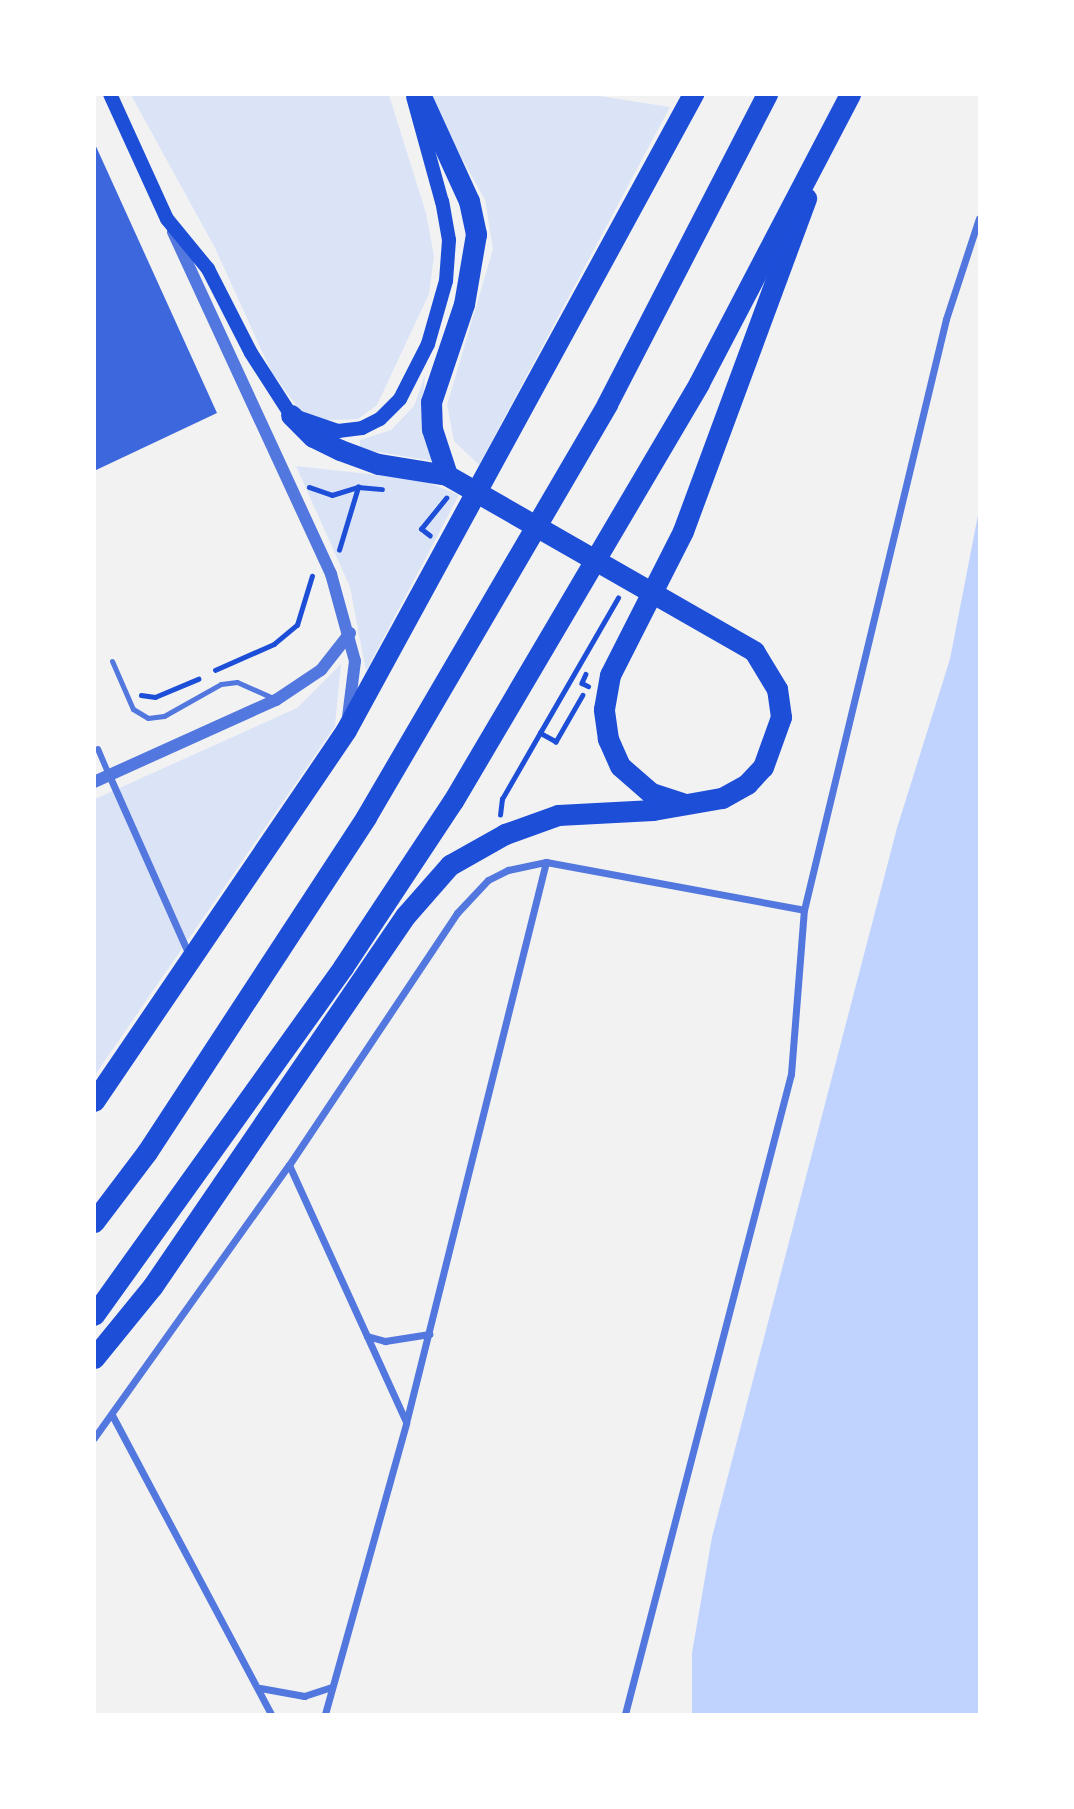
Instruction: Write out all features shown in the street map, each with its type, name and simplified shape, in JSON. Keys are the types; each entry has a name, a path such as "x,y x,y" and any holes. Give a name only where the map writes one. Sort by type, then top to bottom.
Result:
{"highway":[{"path":"420,94 469,201 476,234 464,304 431,402 432,429 450,488"},
{"path":"94,1101 346,730 693,94"},
{"path":"94,1222 147,1152 366,817 607,404 767,94"},
{"path":"94,1315 343,967 453,801 699,383 849,94"},
{"path":"691,806 651,793 620,766 608,739 604,709 610,675 683,531 823,147"},
{"path":"94,1358 152,1287 406,915 450,865 505,834 558,815 691,806 722,798 747,784 763,766 781,717 777,689 754,651 688,611 450,488 340,450 313,437 291,415"}],"main road":[{"path":"110,94 167,219 208,269 291,415 338,430 362,428 380,419 400,399 428,344 446,281 449,240 412,94"}],"street":[{"path":"625,1714 791,1074 804,910 946,319 979,218"},
{"path":"167,219 331,574 351,634 355,661 346,730"},
{"path":"94,782 276,700 321,670 351,634"},
{"path":"98,750 191,958"},
{"path":"94,1438 289,1165 472,894 508,870 546,862 804,910"},
{"path":"325,1714 406,1423 546,862"},
{"path":"289,1165 406,1423"},
{"path":"367,1336 385,1341 429,1334"},
{"path":"112,1415 260,1688 271,1714"},
{"path":"260,1688 304,1696 332,1687"}],"lane":[{"path":"112,661 133,709 148,718 164,716 221,684 237,682 276,700"}],"path":[{"path":"286,476 332,495 358,488 395,490"},
{"path":"331,574 358,488"},
{"path":"421,529 450,488"},
{"path":"126,694 155,697 274,643 297,625 318,546"},
{"path":"540,733 556,742 587,688"},
{"path":"505,834 502,799 549,718"}],"shaded area":[{"path":"131,95 389,95 426,213 434,256 429,294 377,405 358,419 328,420 301,412 271,371 215,248"},
{"path":"427,95 593,95 670,107 479,465 454,441 447,405 493,249 485,200"},
{"path":"425,375 423,399 433,461 360,449 360,440 391,430 414,406"},
{"path":"296,466 422,480 459,495 366,671 350,587"},
{"path":"341,664 335,726 95,1075 95,799 297,708"}],"water":[{"path":"979,510 979,1714 692,1714 692,1653 712,1537 897,828 950,659"}],"building":[{"path":"94,142 217,413 94,471"}]}
